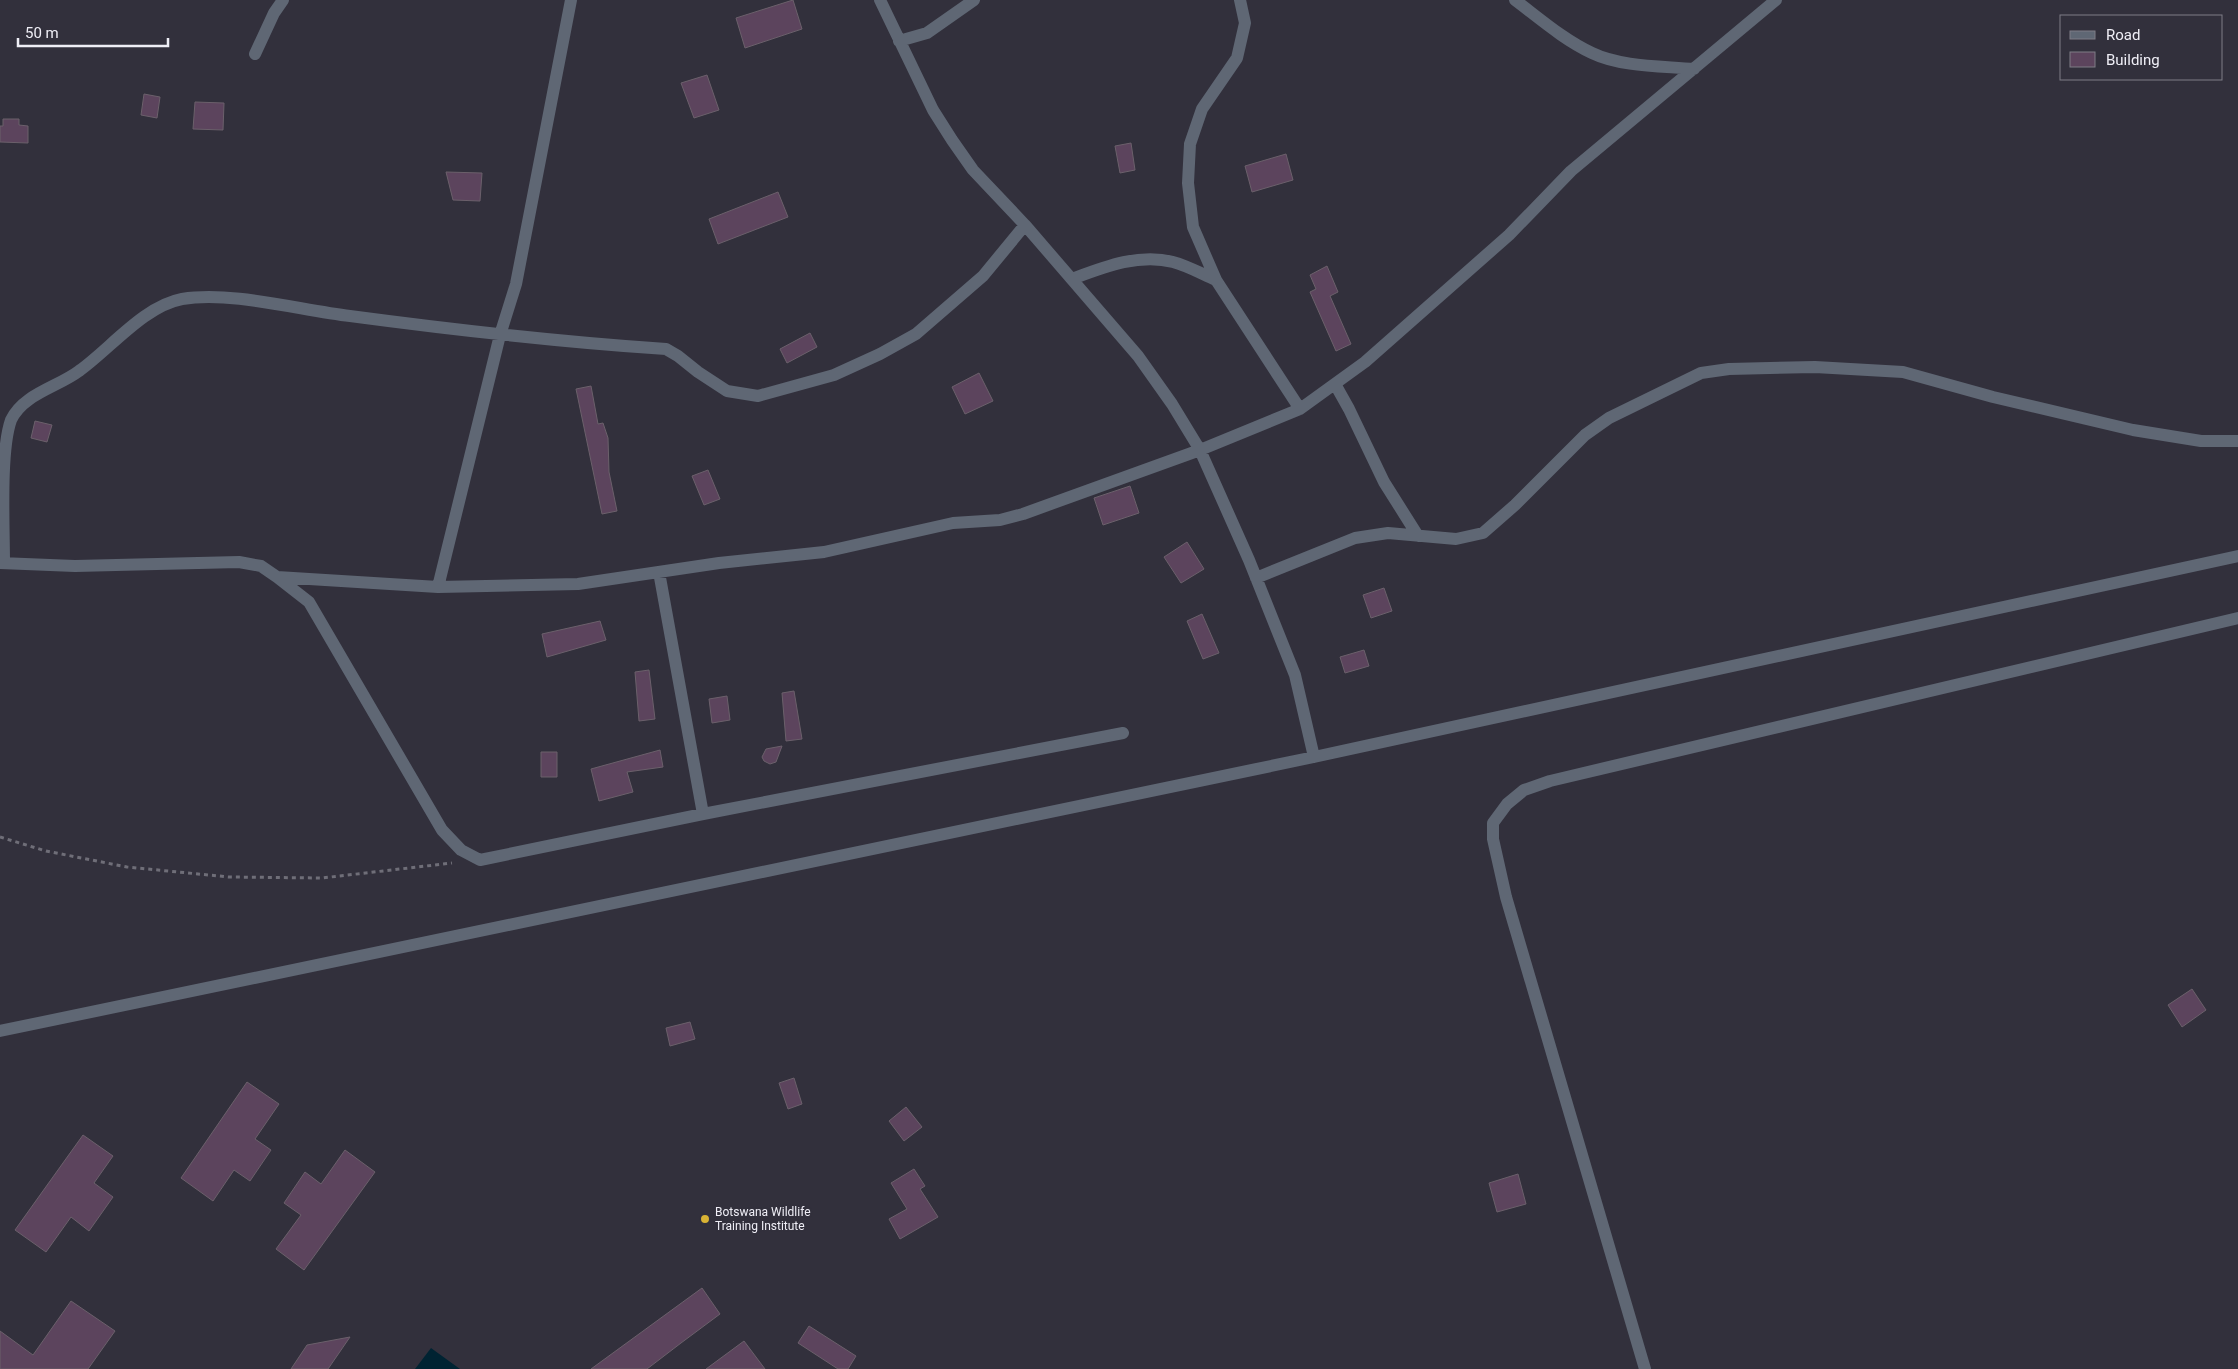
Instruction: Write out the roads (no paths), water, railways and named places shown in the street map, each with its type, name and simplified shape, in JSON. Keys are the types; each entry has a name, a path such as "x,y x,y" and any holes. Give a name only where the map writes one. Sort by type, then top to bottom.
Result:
{"street":[{"path":"255,54 274,12 283,0"},
{"path":"880,0 933,110 952,140 974,170 1025,225 1138,356 1172,404 1200,450 1256,578 1295,675 1314,756"},
{"path":"899,41 927,33 974,0"},
{"path":"1240,0 1245,23 1237,58 1202,110 1190,144 1188,183 1193,227 1216,280 1300,408"},
{"path":"1515,0 1592,53 1634,64 1694,69"},
{"path":"277,577 438,587 578,584 824,552 953,522 1000,520 1023,514 1200,450 1300,408 1365,362 1509,235 1571,171 1776,0"},
{"path":"438,587 500,335 516,284 567,1"},
{"path":"1025,225 983,276 916,334 880,354 834,375 758,396 727,391 678,356 666,350 500,335 337,315 250,301 214,298 181,299 155,308 78,372 46,390 16,411 11,421 4,447 2,563 75,566 239,562 261,566 309,602 442,830 461,850 480,860 703,814 1123,733"},
{"path":"1072,279 1101,268 1144,258 1174,262 1216,280"},
{"path":"1256,578 1355,538 1388,533 1456,539 1483,532 1515,505 1585,435 1609,418 1701,373 1729,369 1815,367 1903,372 1993,397 2133,430 2201,441 2238,441"},
{"path":"1335,384 1350,409 1384,482 1418,536"},
{"path":"0,1031 1314,756 2238,556"},
{"path":"659,572 703,814"},
{"path":"1645,1369 1506,897 1493,840 1493,823 1507,804 1524,790 1550,780 2238,618"}],"water":[{"path":"431,1348 460,1369 415,1369"}],"place":[{"name":"Botswana Wildlife Training Institute","path":"705,1219"}]}
